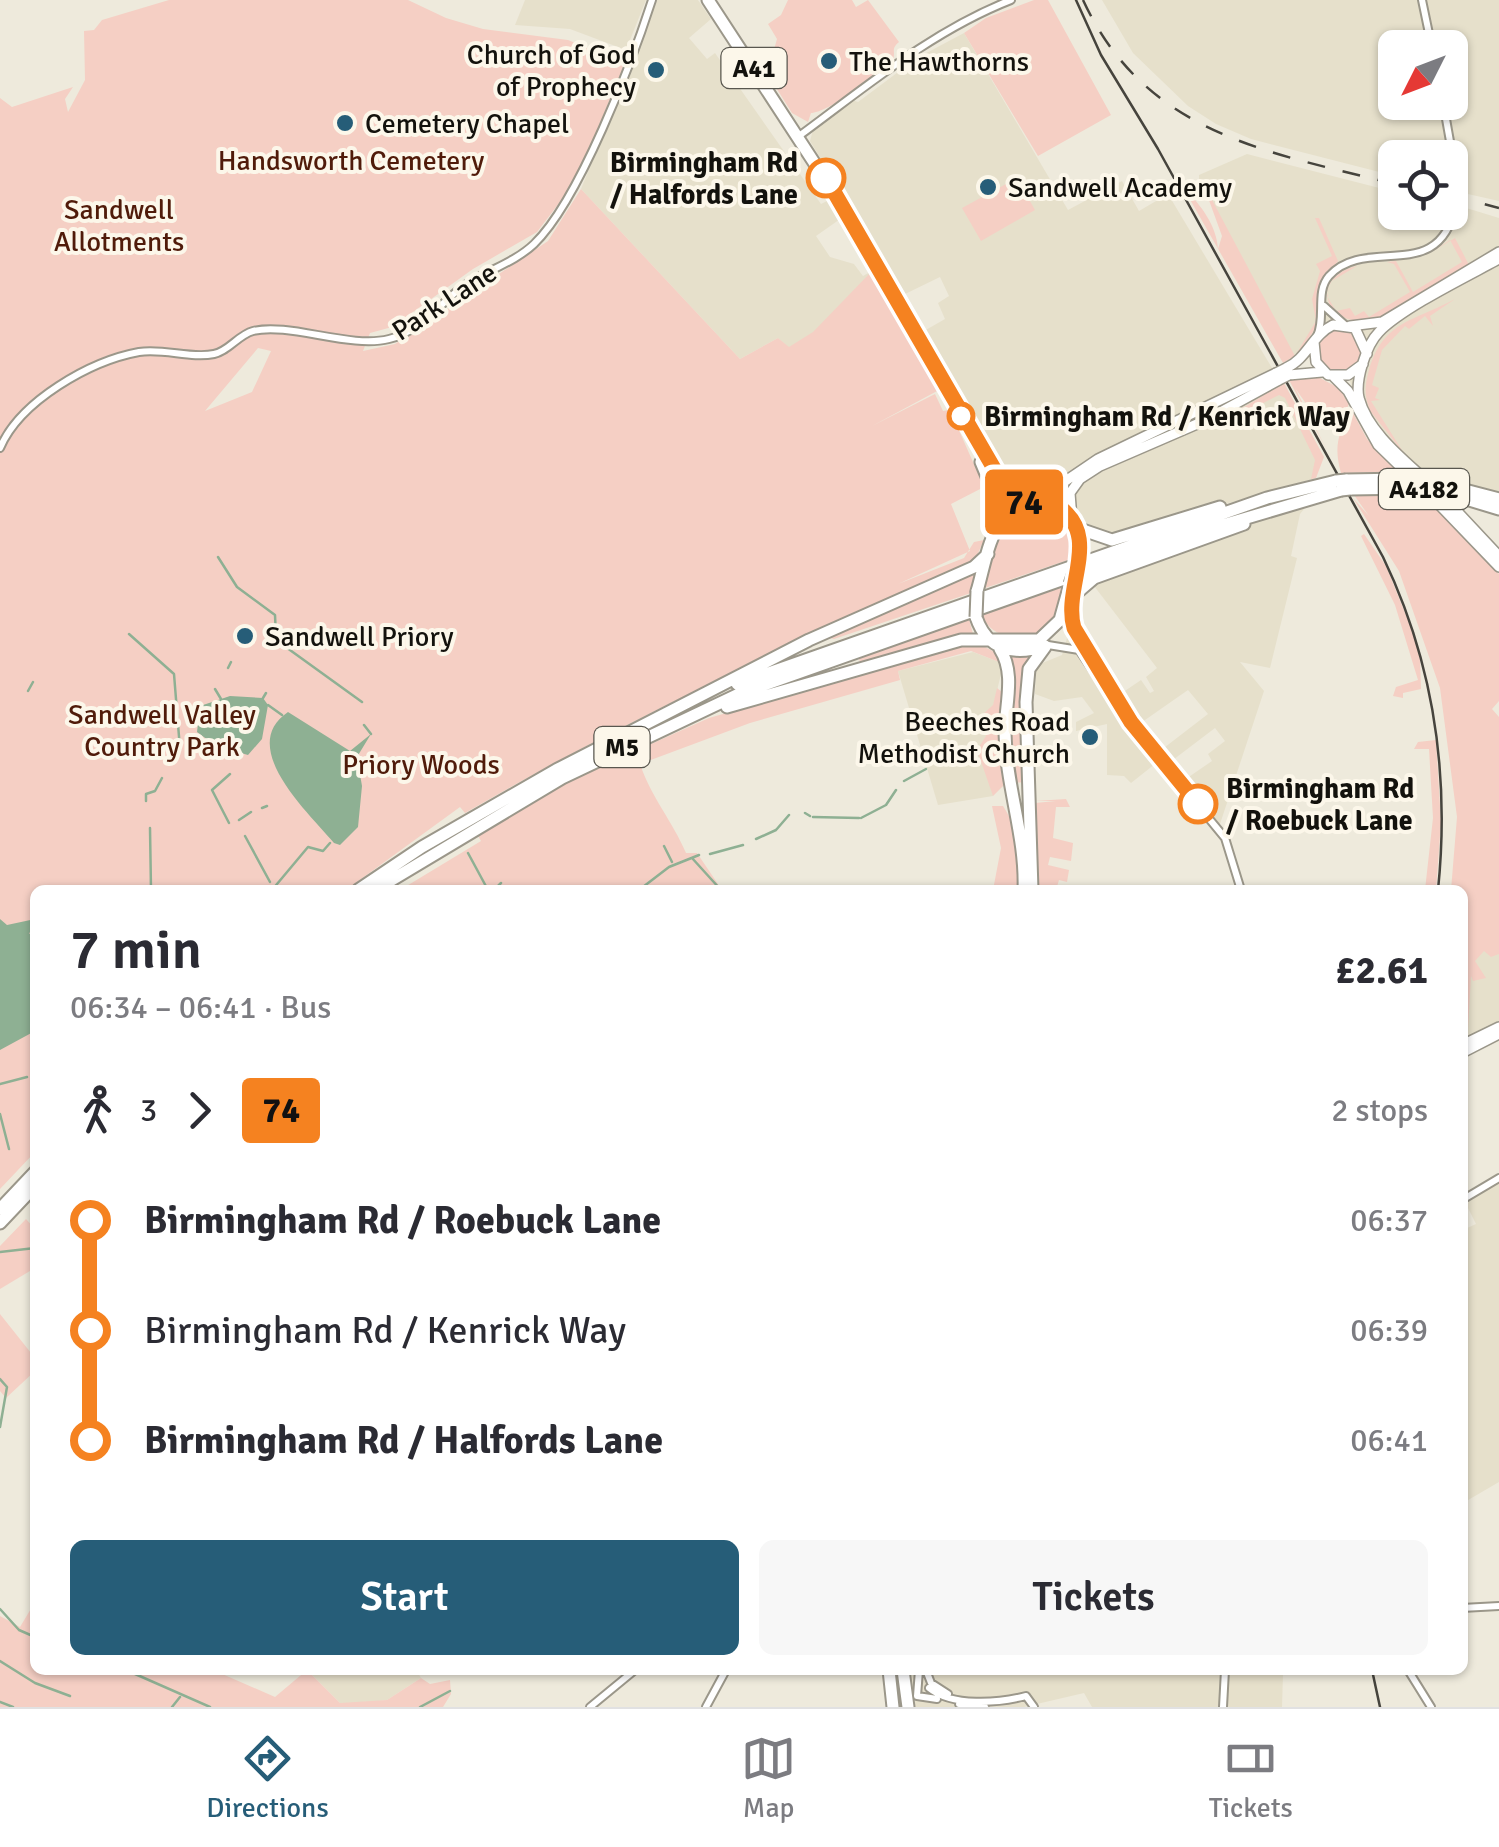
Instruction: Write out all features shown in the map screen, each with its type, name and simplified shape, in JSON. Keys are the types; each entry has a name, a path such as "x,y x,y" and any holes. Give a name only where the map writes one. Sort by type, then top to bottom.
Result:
{"highway":[{"name":"A41","path":"708,0 862,236 970,434 1007,491 1031,502 1058,506 1075,523"},
{"name":"A41","path":"970,434 996,498 995,529 977,591 976,617 1008,664 1005,736 1023,846 1024,885"},
{"name":"M5","path":"366,885 509,795 802,659 1270,502 1343,485 1404,478 1434,482 1499,509"},
{"name":"M5","path":"1343,485 1414,488 1499,499"},
{"name":"M5","path":"1075,523 1112,540 1252,498 1270,502"},
{"path":"995,529 1011,511 1031,502"},
{"name":"M5","path":"1073,587 1211,538 1270,502"},
{"path":"1032,885 1027,678 1031,663 1069,611 1080,556 1075,523"},
{"name":"M5","path":"383,885 524,799 810,640 974,567 988,554"},
{"path":"994,644 1048,635 1060,620 1073,587"},
{"name":"M5","path":"676,715 962,640 994,644"},
{"path":"994,644 1029,651 1046,646"},
{"path":"0,1209 30,1177"},
{"path":"0,1223 30,1191"},
{"path":"893,1675 893,1707"},
{"path":"895,1675 908,1707"}],"main road":[{"path":"1031,502 1098,459 1283,374 1302,370 1348,375 1365,359 1380,331 1499,252"},
{"path":"1075,523 1070,493 1087,474 1204,421 1283,374 1328,327 1382,322 1499,259"},
{"path":"1348,325 1363,338 1365,359"},
{"path":"1315,338 1314,357 1329,375"},
{"name":"A4182","path":"1365,359 1358,395 1376,429 1499,556"},
{"name":"A4182","path":"1329,375 1348,392 1378,445 1499,567"},
{"path":"1468,1046 1499,1030"}],"street":[{"name":"Park Lane","path":"0,448 18,418 39,402 85,374 138,352 170,350 210,356 254,331 380,341 416,326 462,287 524,252 548,228 579,181 652,0"},
{"path":"799,136 932,40 978,13 1010,0"},
{"path":"1422,0 1428,30"},
{"path":"1315,338 1323,322 1324,284 1334,271 1356,262 1430,248 1450,228 1459,192 1446,120"},
{"path":"1323,305 1348,325"},
{"path":"1069,611 1078,638 1131,722"},
{"path":"1046,646 1079,650 1220,832 1239,885"},
{"path":"1468,1194 1499,1176"},
{"path":"1468,1608 1499,1606"},
{"path":"590,1707 629,1675"},
{"path":"706,1707 723,1675"},
{"path":"923,1675 926,1690"},
{"path":"926,1675 940,1690 968,1701"},
{"path":"1223,1707 1224,1675"},
{"path":"1411,1675 1430,1707"},
{"path":"926,1690 968,1701 1015,1703 1028,1697 1034,1707"},
{"path":"926,1690 984,1707"}],"shaded area":[{"path":"525,0 646,0 626,50 570,29 515,25"},
{"path":"657,0 698,0 711,19 689,38 707,59 715,53 821,204 831,199 843,217 816,236 830,257 854,264 863,276 872,271 939,390 789,348 778,338 740,359 581,189"},
{"path":"1102,0 1499,0 1499,201 1468,194 1468,140 1378,140 1378,172 1251,139 1188,106 1133,53"},
{"path":"964,33 1068,210 1122,181 1139,211 1168,194 1281,383 1318,460 1316,478 1111,537 1049,511 1012,514 917,335 945,319 938,303 949,296 940,277 903,295 810,141 813,130 852,100 858,102 917,58"},
{"path":"1247,154 1378,188 1378,230 1468,230 1468,209 1499,218 1499,492 1411,472 1358,406 1348,375 1363,364 1362,335 1339,325 1286,368 1283,363 1288,361 1280,333 1199,175"},
{"path":"1309,503 1300,514 1291,556 1297,558 1270,668 1240,662 1264,691 1217,827 1180,783 1212,761 1208,754 1225,741 1215,728 1165,766 1160,760 1131,783 1124,776 1107,775 1107,724 1076,731 1076,722 1094,713 1082,697 1054,701 1035,694 1036,670 1040,664 1062,655 1068,635 1116,697 1141,680 1150,693 1154,691 1146,677 1157,668 1091,582","holes":["1188,690 1208,714 1156,754 1135,727"]},
{"path":"973,652 999,662 1002,670 991,715 993,796 938,805 898,671"},
{"path":"230,696 263,698 268,705 262,739 248,755 216,746 197,732 200,706"},
{"path":"288,712 350,751 371,734 357,757 362,786 358,827 340,845 295,798 273,761 270,743 274,726"},
{"path":"0,919 7,925 30,920 30,1034 0,1050"},
{"path":"1499,937 1499,1030 1468,1046 1468,951"},
{"path":"1499,1176 1499,1482 1468,1500 1468,1228 1476,1224 1468,1208 1468,1195"},
{"path":"312,1675 421,1678 387,1700 340,1703"},
{"path":"908,1675 1283,1675 1282,1707 1092,1707 1084,1693 1024,1707 911,1707"}],"green space":[{"path":"169,0 408,0 446,18 483,29 568,40 625,63 576,181 537,232 473,269 392,327 370,333 363,351 395,344 548,241 581,189 740,359 778,338 789,347 813,332 872,271 939,390 872,426 935,394 943,411 950,410 984,487 951,504 969,549 974,542 984,540 974,562 716,681 465,813 460,807 353,885 30,885 30,1157 0,1189 0,98 12,107 73,87 65,99 68,112 85,80 84,31 94,30 102,20","holes":["258,348 271,351 252,392 205,411","968,552 964,558 898,584"]},
{"name":"The Hawthorns","path":"788,0 852,0 856,7 868,0 899,42 885,69 840,101 811,113 808,122 792,113 760,62 771,60 777,39 768,24 781,15"},
{"path":"1034,0 1048,0 1111,115 1038,156 964,33 986,18"},
{"path":"1017,178 1035,210 981,241 962,208"},
{"path":"1202,181 1295,356 1283,363 1218,249 1222,236"},
{"path":"1184,189 1207,216 1218,249"},
{"path":"1315,218 1319,218 1338,261 1318,288 1319,322 1301,352 1295,355 1316,321 1312,299 1320,271 1316,264 1332,256"},
{"path":"1455,238 1469,265 1420,299 1383,317 1347,319 1331,309 1328,298 1336,311 1350,308 1355,316 1364,311 1369,317 1410,292 1394,264 1387,262 1396,261 1413,292 1462,262 1450,241"},
{"path":"1455,299 1430,316 1433,326 1425,316 1409,329 1405,326 1382,350 1372,385 1379,388 1375,398 1380,400 1371,401 1405,455 1362,399 1369,408 1369,370 1375,354 1392,332"},
{"path":"1339,328 1354,335 1361,350 1354,365 1339,372 1324,365 1317,350 1324,335"},
{"path":"1316,376 1339,388 1349,404 1336,431 1312,412 1295,388 1327,450 1289,380"},
{"path":"1284,383 1324,457 1316,478 1311,479 1315,460 1285,398 1279,395 1238,416 1236,412"},
{"path":"1352,411 1367,439 1397,472 1341,473 1338,441"},
{"path":"1395,494 1426,499 1499,574 1499,701 1492,709 1499,717 1499,954 1491,957 1484,951 1475,961 1486,978 1473,981 1471,976 1468,1030 1468,885 1451,885 1457,817 1440,688 1399,571 1354,495"},
{"path":"1038,507 1064,516 1077,539 1074,558 985,588 999,532 1008,533 1003,524 1018,510"},
{"path":"1364,534 1386,566 1420,659 1421,689 1403,693 1403,698 1393,696 1396,687 1418,680 1395,605 1361,536"},
{"path":"977,570 971,593 834,639 827,637"},
{"path":"1066,586 1054,621 1042,635 999,633 986,623 982,614"},
{"path":"969,619 973,634 861,664 858,657"},
{"path":"976,642 996,653 1003,670 999,662 971,651 898,671 900,680 750,723 640,764 686,853 697,853 719,885 408,885 481,841 476,832 575,778 709,718"},
{"path":"1009,655 1033,655 1027,661 1026,782 1013,783"},
{"path":"997,688 1002,692 1006,783 993,796 977,750 986,736 981,716 993,705"},
{"path":"1436,740 1441,822 1436,885 1426,885 1433,818 1429,749 1414,749 1418,742"},
{"path":"1066,799 1070,807 1056,807 1053,838 1073,843 1071,861 1050,857 1048,865 1069,870 1067,882 1034,885 1035,803 1056,801 1035,801"},
{"path":"992,806 1003,806 1013,826 1020,885 994,885 1001,848"},
{"path":"26,1219 30,1223 30,1271 0,1289 0,1246"},
{"path":"0,1314 30,1352 30,1376 6,1398 0,1391"},
{"path":"30,1610 30,1675 224,1675 275,1697 301,1675 312,1675 340,1703 387,1700 421,1678 430,1684 450,1680 451,1694 443,1707 0,1707 0,1616 20,1627"}],"waterway":[{"path":"218,557 237,587 275,615 276,637 283,645 362,702"},
{"path":"129,634 174,674 180,749 172,762"},
{"path":"228,668 231,662"},
{"path":"28,691 33,682"},
{"path":"215,689 221,699"},
{"path":"263,698 266,693"},
{"path":"268,705 282,715"},
{"path":"364,725 371,734"},
{"path":"904,781 926,769"},
{"path":"229,823 212,790 230,774"},
{"path":"146,801 146,794 155,791 162,778"},
{"path":"861,818 886,805 896,790"},
{"path":"262,808 267,806"},
{"path":"239,820 251,812"},
{"path":"805,813 810,816"},
{"path":"756,839 776,830 789,815"},
{"path":"813,817 859,818"},
{"path":"150,828 151,885"},
{"path":"245,836 270,882"},
{"path":"276,885 308,847 323,851 330,843"},
{"path":"710,854 743,845"},
{"path":"664,846 672,862"},
{"path":"468,853 485,885"},
{"path":"646,885 669,867 699,855"},
{"path":"692,858 716,885"},
{"path":"0,1084 27,1077"},
{"path":"0,1114 9,1149"},
{"path":"0,1252 30,1249"},
{"path":"0,1379 7,1387 0,1427"},
{"path":"0,1609 19,1630 30,1635"},
{"path":"0,1661 35,1683 70,1696"},
{"path":"137,1675 210,1707"},
{"path":"420,1707 450,1691"},
{"path":"172,1707 180,1697"},
{"path":"0,1702 13,1707"}],"tram line":[{"path":"1076,0 1101,55 1158,149 1383,557 1400,597 1415,637 1434,719 1442,804 1438,885"},
{"path":"1373,1675 1380,1707"}],"railway":[{"path":"1083,0 1109,45 1140,81 1175,109 1256,147 1378,180"},
{"path":"1468,200 1499,208"}],"bus line":[{"name":"74","path":"826,178 970,434 1007,491 1019,501 1058,506 1077,528 1081,551 1069,611 1078,638 1131,722 1198,804"}],"place":[{"name":"The Hawthorns","path":"829,61"},
{"name":"Church of God of Prophecy","path":"656,70"},
{"name":"Cemetery Chapel","path":"345,123"},
{"name":"Birmingham Rd / Halfords Lane","path":"826,178"},
{"name":"Sandwell Academy","path":"988,187"},
{"name":"Birmingham Rd / Kenrick Way","path":"961,416"},
{"name":"Sandwell Priory","path":"245,636"},
{"name":"Beeches Road Methodist Church","path":"1090,737"},
{"name":"Birmingham Rd / Roebuck Lane","path":"1198,804"}],"park label":[{"name":"Handsworth Cemetery","path":"351,160"},
{"name":"Sandwell Allotments","path":"119,225"},
{"name":"Sandwell Valley Country Park","path":"162,730"},
{"name":"Priory Woods","path":"421,764"}]}
